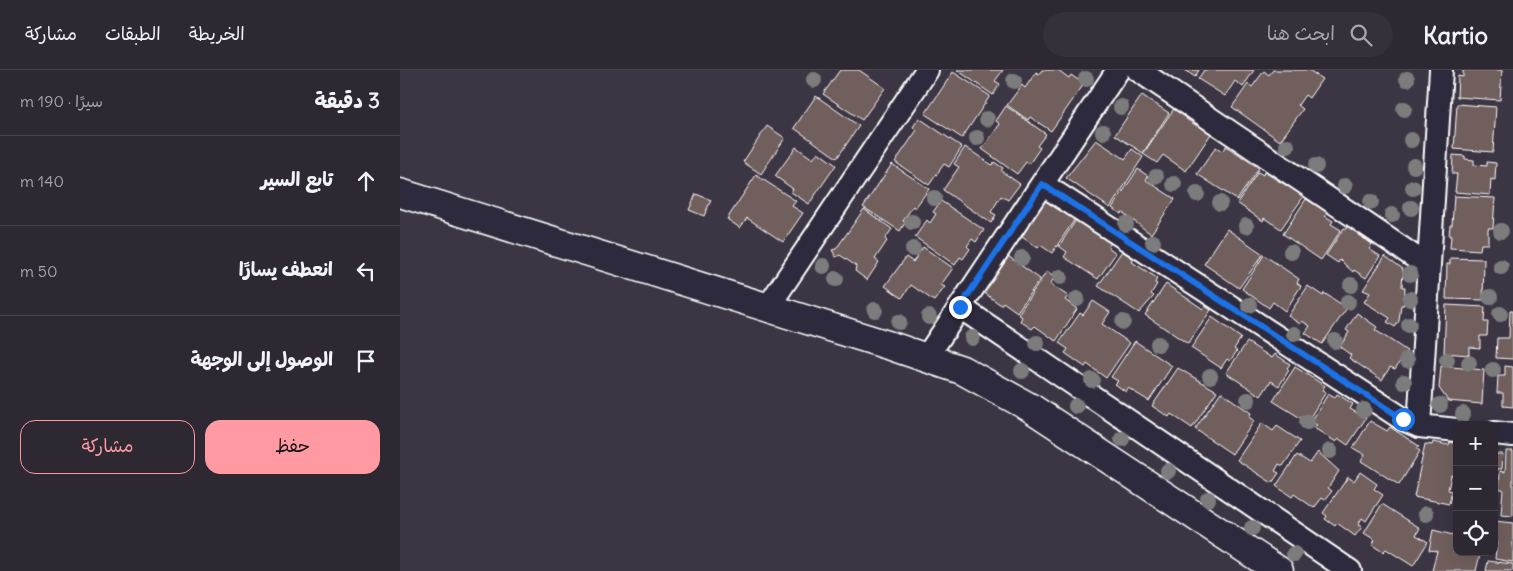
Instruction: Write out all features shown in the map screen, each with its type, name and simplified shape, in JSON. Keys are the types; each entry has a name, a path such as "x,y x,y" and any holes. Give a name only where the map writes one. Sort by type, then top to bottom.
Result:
{"main road":[{"path":"400,193 768,307 962,370 1031,408 1279,571"}],"street":[{"path":"768,307 927,70"},
{"path":"926,358 1118,70"},
{"path":"1138,70 1428,266"},
{"path":"1419,426 1440,70"},
{"path":"1042,184 1395,414 1419,426 1453,430"},
{"path":"960,307 1350,571"},
{"path":"1498,433 1513,435"}],"building":[{"path":"840,70 859,70 885,88 862,120 823,94"},
{"path":"957,70 1003,70 995,81 1000,84 993,95"},
{"path":"1042,70 1058,70 1069,78 1071,75 1084,84 1051,131 1030,117 1028,120 1007,105 1022,85 1025,88 1036,72 1039,74"},
{"path":"1185,70 1199,70 1195,77"},
{"path":"1204,70 1254,70 1243,87 1235,81 1225,96 1198,79"},
{"path":"1273,70 1309,70 1322,79 1309,98 1305,95 1298,105 1303,109 1280,141 1232,107 1248,84 1252,87 1264,71 1269,75"},
{"path":"1463,70 1502,70 1500,100 1457,97 1458,76 1463,77"},
{"path":"953,72 990,96 962,138 925,114"},
{"path":"1142,95 1169,113 1143,153 1115,135"},
{"path":"816,96 859,126 837,158 794,128"},
{"path":"1457,104 1496,107 1493,152 1454,149"},
{"path":"1006,106 1046,134 1037,146 1040,148 1029,164 1026,162 1017,174 982,149 1000,124 996,121"},
{"path":"1175,107 1189,116 1186,119 1197,126 1200,122 1213,131 1186,171 1163,155 1157,163 1143,154"},
{"path":"919,118 962,147 949,167 944,164 929,185 895,162 917,130 913,127"},
{"path":"767,126 785,138 761,174 743,162"},
{"path":"1096,140 1125,159 1132,149 1143,157 1110,208 1066,178"},
{"path":"1226,146 1259,168 1237,200 1197,174 1216,147 1222,151"},
{"path":"796,147 813,159 818,152 836,165 809,204 791,192 793,189 775,176"},
{"path":"965,147 992,165 994,162 1003,168 1001,171 1020,184 1008,200 1001,196 991,212 996,215 991,223 943,190 959,167 954,164"},
{"path":"1453,155 1465,156 1465,159 1474,160 1474,165 1487,166 1487,162 1496,163 1495,180 1491,179 1490,195 1455,192 1457,174 1452,174"},
{"path":"892,164 929,189 915,208 913,206 903,221 905,223 900,231 863,207"},
{"path":"1138,169 1148,176 1146,180 1175,199 1151,234 1122,212 1121,214 1112,208"},
{"path":"1258,172 1263,175 1264,172 1304,196 1281,229 1264,218 1263,221 1237,203"},
{"path":"756,175 796,201 792,206 803,213 783,242 747,218 740,228 727,219"},
{"path":"696,194 711,200 704,216 689,210"},
{"path":"1454,196 1495,198 1493,228 1488,228 1488,244 1481,244 1480,250 1450,248 1451,236 1449,236 1450,225 1452,225"},
{"path":"1044,198 1075,219 1052,253 1040,245 1038,248 1019,235"},
{"path":"1306,199 1327,212 1325,216 1333,221 1331,224 1341,230 1321,260 1283,234"},
{"path":"941,201 984,230 976,242 972,239 967,246 970,249 963,259 960,257 955,265 915,237 927,220 930,223 936,214 933,212"},
{"path":"864,209 892,229 885,239 887,241 875,259 879,262 867,280 855,271 856,266 840,255 836,257 832,250 836,249"},
{"path":"1076,220 1111,243 1108,247 1116,253 1098,279 1064,257 1067,252 1059,246"},
{"path":"1349,224 1360,231 1358,235 1372,244 1369,249 1380,256 1366,278 1354,270 1353,272 1340,260 1338,263 1326,255 1344,228 1346,229"},
{"path":"1227,229 1263,254 1239,288 1204,264"},
{"path":"923,247 953,268 941,285 945,287 934,301 911,285 902,298 885,286 906,257 913,262"},
{"path":"1122,251 1134,259 1132,262 1157,278 1155,283 1157,284 1151,294 1154,296 1139,313 1098,286"},
{"path":"1264,255 1299,279 1297,283 1301,286 1285,311 1273,302 1269,308 1242,289"},
{"path":"1008,256 1040,279 1017,312 1003,302 1001,305 983,292"},
{"path":"1385,256 1403,269 1404,305 1401,305 1399,321 1395,327 1387,322 1390,318 1364,302 1370,293 1363,290"},
{"path":"1450,258 1484,259 1483,300 1446,299 1447,264 1450,264"},
{"path":"1047,271 1055,277 1050,284 1068,296 1065,300 1077,309 1056,341 1035,326 1032,329 1020,321 1022,317 1018,314"},
{"path":"1166,284 1203,309 1205,306 1211,310 1188,344 1145,315"},
{"path":"1308,286 1323,296 1324,293 1347,308 1322,344 1305,333 1310,326 1302,321 1300,324 1288,316"},
{"path":"1093,301 1110,312 1102,324 1130,343 1106,378 1087,364 1085,367 1065,353 1068,349 1059,343 1080,313 1083,315"},
{"path":"1446,305 1485,307 1484,322 1488,322 1487,336 1480,336 1480,348 1469,347 1469,355 1444,353"},
{"path":"1510,311 1513,311 1513,359 1496,358 1497,338 1509,338"},
{"path":"1357,313 1377,327 1375,330 1407,351 1395,369 1390,367 1382,380 1349,358 1351,355 1340,347 1349,332 1346,330"},
{"path":"1212,317 1241,338 1234,349 1237,351 1230,361 1227,359 1221,368 1191,348"},
{"path":"1135,341 1172,366 1149,401 1128,388 1126,392 1115,384 1118,381 1111,377"},
{"path":"1247,342 1272,358 1275,354 1290,364 1287,368 1289,370 1279,386 1271,381 1261,396 1226,373"},
{"path":"1441,366 1484,370 1482,404 1448,401 1439,388"},
{"path":"1505,366 1513,367 1513,407 1503,406 1503,393 1497,393 1498,376 1505,376"},
{"path":"1295,367 1325,386 1322,390 1326,392 1307,422 1273,401"},
{"path":"1178,368 1217,391 1192,428 1171,414 1169,417 1152,406"},
{"path":"1221,392 1251,413 1249,417 1254,421 1232,454 1195,429"},
{"path":"1328,394 1335,398 1337,394 1353,404 1350,409 1366,418 1348,445 1339,439 1336,442 1314,428 1317,425 1311,422"},
{"path":"1370,421 1387,431 1390,427 1419,446 1417,449 1420,451 1399,485 1361,461 1365,455 1353,448"},
{"path":"1262,423 1273,431 1277,426 1300,441 1283,466 1279,464 1275,471 1279,473 1272,483 1237,460"},
{"path":"1433,442 1449,445 1450,442 1453,443 1453,475 1451,475 1448,490 1452,491 1449,504 1414,497 1425,444 1432,445"},
{"path":"1506,451 1513,451 1513,516 1501,515 1503,489 1499,489 1500,471 1505,472"},
{"path":"1318,452 1339,471 1328,488 1332,491 1325,500 1322,498 1314,508 1294,494 1292,497 1276,486 1297,455 1310,463"},
{"path":"1498,454 1503,454 1502,469 1498,469"},
{"path":"1360,472 1377,484 1374,489 1383,495 1366,521 1362,518 1358,525 1362,527 1355,536 1337,523 1335,526 1325,519 1327,516 1323,513 1348,477 1354,481"},
{"path":"1382,504 1420,528 1416,535 1428,542 1413,566 1386,549 1383,552 1372,545 1375,540 1364,533"},
{"path":"1498,521 1513,523 1513,562 1495,559 1495,556 1498,556"},
{"path":"1433,530 1453,535 1453,556 1480,556 1476,571 1432,571 1437,551 1429,550"},
{"path":"1488,561 1513,564 1513,571 1486,571"}],"route":[{"path":"960,307 1042,184 1403,419"}]}
